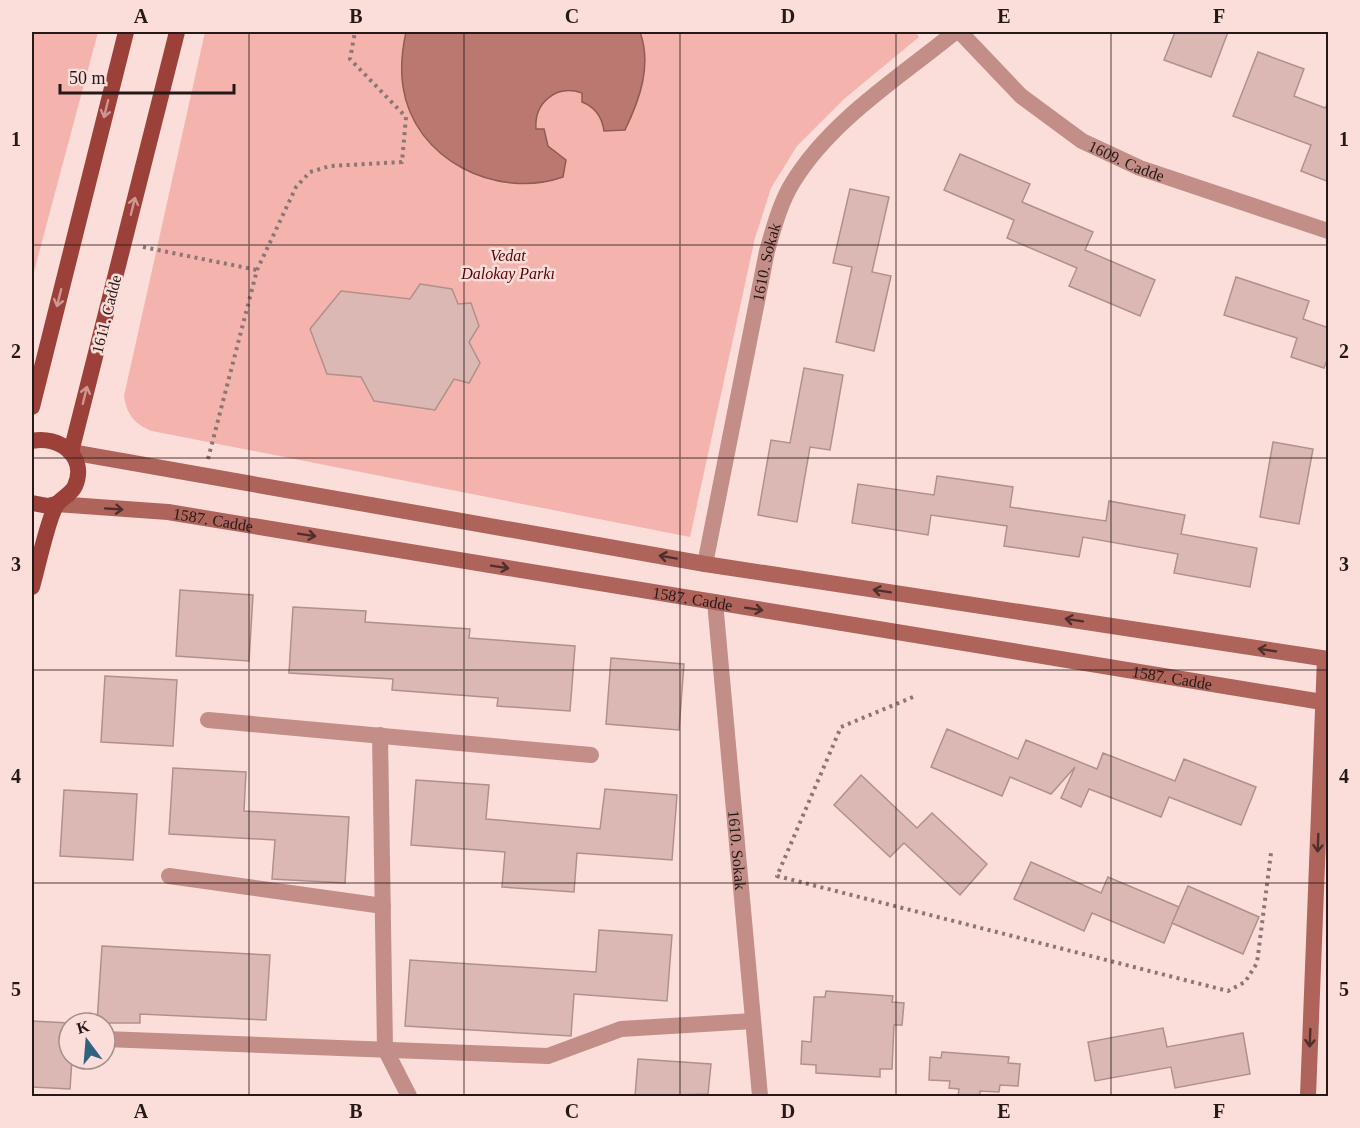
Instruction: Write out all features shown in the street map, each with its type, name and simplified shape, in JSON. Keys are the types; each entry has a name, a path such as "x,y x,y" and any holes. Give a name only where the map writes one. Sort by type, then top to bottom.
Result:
{"main road":[{"path":"32,407 126,32"},
{"name":"1611. Cadde","path":"32,587 56,504 68,496 77,480 76,462 71,452 177,32"},
{"path":"32,441 53,440 71,452 705,564 1327,657 1308,1096"},
{"path":"32,503 56,504"},
{"name":"1587. Cadde","path":"56,504 168,512 1326,703"}],"street":[{"name":"1610. Sokak","path":"705,564 767,251 778,214 793,182 840,125 955,32"},
{"name":"1609. Cadde","path":"960,32 1021,96 1082,141 1140,168 1329,231"},
{"name":"1610. Sokak","path":"715,602 760,1096"},
{"path":"208,720 591,755"},
{"path":"380,735 385,1050 409,1096"},
{"path":"169,876 383,906"},
{"path":"117,1039 548,1056 621,1029 753,1021"}],"path":[{"path":"204,476 257,270 296,187 310,172 330,166 402,162 406,117 350,59 355,32"},
{"path":"124,243 257,270"},
{"path":"913,697 841,726 777,876 1228,991 1245,982 1257,963 1271,853"}],"green space":[{"path":"32,32 98,32 32,279"},
{"name":"Vedat Dalokay Parkı","path":"205,32 916,32 919,37 844,99 797,146 771,188 755,238 690,537 152,431 132,418 124,396"}],"shaded area":[{"path":"406,32 640,32 645,57 643,82 625,130 604,131 597,113 582,102 582,93 564,91 548,98 539,111 536,129 544,129 548,146 566,160 563,177 538,183 512,183 486,178 462,168 441,154 423,135 410,113 403,87 402,72"}],"building":[{"path":"1175,32 1228,32 1211,77 1164,60"},
{"path":"1258,52 1304,69 1294,96 1325,108 1329,102 1329,182 1301,171 1311,145 1233,116"},
{"path":"960,154 1030,184 1022,202 1093,232 1085,250 1155,280 1140,316 1069,286 1077,268 1007,238 1014,220 944,190"},
{"path":"850,189 889,197 872,272 891,276 874,351 836,342 852,267 833,263"},
{"path":"1236,277 1309,301 1303,319 1329,328 1329,355 1324,368 1291,357 1297,338 1224,315"},
{"path":"420,284 452,289 458,304 471,303 479,326 469,342 480,363 469,383 454,379 435,410 374,401 361,377 327,374 310,329 341,291 410,299"},
{"path":"804,368 843,375 830,450 810,447 797,522 758,515 771,440 790,443"},
{"path":"1273,442 1313,449 1299,524 1260,517"},
{"path":"937,476 1013,487 1010,507 1106,521 1109,501 1185,515 1181,534 1257,548 1250,587 1174,573 1178,554 1083,537 1079,557 1004,546 1007,526 931,515 928,535 852,523 858,484 934,495"},
{"path":"180,590 253,595 249,661 176,656"},
{"path":"293,607 366,611 365,622 470,629 469,638 575,646 570,711 497,706 498,698 392,690 393,679 289,673"},
{"path":"611,658 684,664 679,730 606,724"},
{"path":"105,676 177,680 173,746 101,742"},
{"path":"947,729 1018,759 1026,740 1097,769 1103,753 1175,781 1184,759 1256,787 1241,825 1169,797 1161,817 1089,789 1081,807 1061,798 1075,767 1051,794 1010,777 1002,796 931,767"},
{"path":"173,768 246,772 244,811 349,817 345,883 272,879 275,840 169,834"},
{"path":"861,775 917,828 932,813 987,864 960,895 904,843 890,857 834,805"},
{"path":"416,780 489,785 486,819 600,829 605,789 677,795 672,860 577,853 574,892 502,887 505,852 411,845"},
{"path":"64,790 137,794 133,860 60,856"},
{"path":"1031,862 1101,893 1108,877 1179,907 1164,943 1092,913 1084,931 1014,899"},
{"path":"1188,886 1259,917 1243,954 1172,923"},
{"path":"599,930 672,935 667,1001 574,994 571,1036 405,1026 410,960 596,972"},
{"path":"102,946 270,955 266,1020 140,1014 140,1023 117,1023 117,1011 98,1011"},
{"path":"826,991 893,996 892,1002 904,1003 902,1025 894,1025 892,1069 880,1069 880,1077 816,1073 816,1065 801,1064 802,1041 811,1042 814,997 825,997"},
{"path":"32,1021 57,1022 57,1071 71,1071 70,1089 32,1087"},
{"path":"1163,1028 1167,1047 1243,1033 1250,1074 1175,1088 1171,1067 1095,1081 1088,1042"},
{"path":"942,1052 1009,1057 1008,1063 1020,1064 1018,1086 1000,1085 999,1092 980,1091 980,1096 958,1096 959,1089 949,1088 950,1081 929,1080 930,1057 941,1058"},
{"path":"638,1059 711,1064 708,1094 635,1096"}]}
